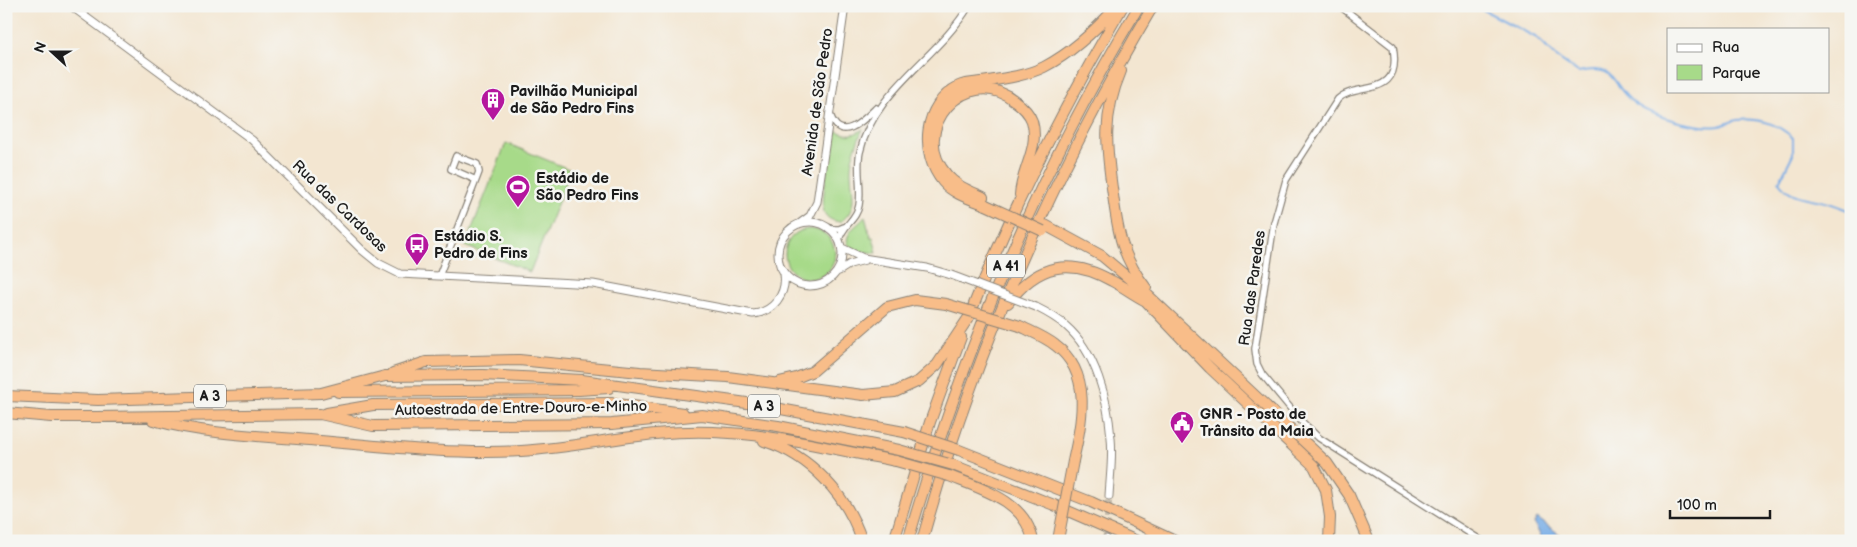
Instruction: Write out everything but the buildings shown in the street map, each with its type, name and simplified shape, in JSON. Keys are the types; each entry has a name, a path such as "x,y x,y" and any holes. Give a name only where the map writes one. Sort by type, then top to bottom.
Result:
{"highway":[{"path":"987,202 954,192 943,183 933,168 928,147 928,129 938,105 960,86 1005,78 1043,67 1084,41 1117,6"},
{"name":"A 41","path":"894,541 930,422 969,316 1020,201 1068,106 1124,6"},
{"name":"A 41","path":"908,541 953,398 990,303 1030,212 1073,124 1139,6"},
{"path":"922,541 954,434 992,332 1024,255 1069,158 1133,39 1153,6"},
{"path":"1133,39 1108,106 1107,162 1118,235 1124,253 1130,267 1163,308"},
{"path":"1020,201 1020,183 1031,157 1034,142 1032,120 1022,106 1005,92 982,88 959,95 943,110 935,130 935,149 940,167 948,176 958,185 987,202 1102,256 1163,308 1326,463 1349,495 1369,541"},
{"path":"1044,228 1099,262 1146,301 1210,368 1314,466 1326,490 1330,516 1329,541"},
{"path":"992,332 1005,306 1021,285 1037,274 1054,269 1074,268 1095,273 1146,301"},
{"path":"772,383 796,378 814,371 887,307 915,300 946,304 1020,326 1054,344 1064,353 1078,374 1083,406 1058,540"},
{"path":"385,376 426,362 519,360 630,371 728,377 863,395 895,392 919,381 937,365 969,316"},
{"name":"Autoestrada de Entre-Douro-e-Minho","path":"6,396 98,400 321,393 385,376 483,375 582,380 754,404 904,432 959,450 1091,502 1175,541"},
{"name":"A 3","path":"321,393 579,390 622,387"},
{"name":"A 3","path":"320,414 373,405 611,403 702,415"},
{"name":"Autoestrada de Entre-Douro-e-Minho","path":"6,413 51,417 320,414 372,426 612,424 702,415 778,426 899,450 953,465 1054,505 1137,541"},
{"path":"143,417 175,426 239,434 458,452 522,451 645,434 712,432 738,434 788,441 896,461 949,476 980,488 1010,504 1023,516 1033,541"},
{"path":"738,434 782,448 814,469 840,498 855,522 862,541"}],"street":[{"name":"Rua das Cardosas","path":"71,6 252,140 378,263 400,274 593,284 753,314 770,309 781,294 792,287 803,286"},
{"name":"Avenida de São Pedro","path":"826,227 819,216 817,202 844,6"},
{"path":"830,111 831,117 837,125 848,129 855,128 937,48 960,22 969,6"},
{"name":"Rua das Paredes","path":"1340,6 1393,47 1395,64 1391,74 1380,87 1342,95 1286,180 1274,223 1255,349 1257,364 1262,374 1296,416 1319,438 1482,541"},
{"path":"873,260 850,264 817,286 803,286 789,280 784,274 777,255 779,245 790,229 799,224 815,222 826,227 839,229 854,219 860,204 860,152 878,110 888,96"},
{"path":"439,276 476,180 479,172 477,164 456,156 451,170 476,180"},
{"name":"Avenida de São Pedro","path":"799,224 810,216 817,202"},
{"path":"835,275 841,262 840,244 842,232 848,224"},
{"path":"826,227 840,244 855,256 906,264 951,275 1036,307 1066,326 1085,348 1102,391 1111,438 1109,496"},
{"path":"781,294 784,287 784,274"}],"green space":[{"path":"863,129 851,167 853,198 850,211 840,222 835,221 827,216 823,206 834,130 849,134"},
{"name":"Estádio de São Pedro Fins","path":"506,143 571,170 530,272 465,246"},
{"path":"865,216 871,234 870,237 873,237 877,253 856,250 848,244 847,240 850,232"},
{"path":"810,229 819,231 830,240 835,254 833,263 824,274 810,279 801,277 790,268 785,254 787,245 796,234"}],"water":[{"path":"1537,518 1569,541 1543,541 1534,523"}],"waterway":[{"path":"1476,6 1537,38 1555,56 1578,72 1591,70 1608,73 1627,97 1643,109 1653,113 1699,126 1719,126 1737,120 1761,121 1774,125 1793,138 1793,154 1779,182 1783,187 1798,196 1851,211"}],"tunnel":[{"path":"1106,539 1109,496"}],"place":[{"name":"Pavilhão Municipal de São Pedro Fins","path":"493,121"},
{"name":"Estádio de São Pedro Fins","path":"518,208"},
{"name":"Estádio S. Pedro de Fins","path":"417,266"},
{"name":"GNR - Posto de Trânsito da Maia","path":"1182,444"}]}
